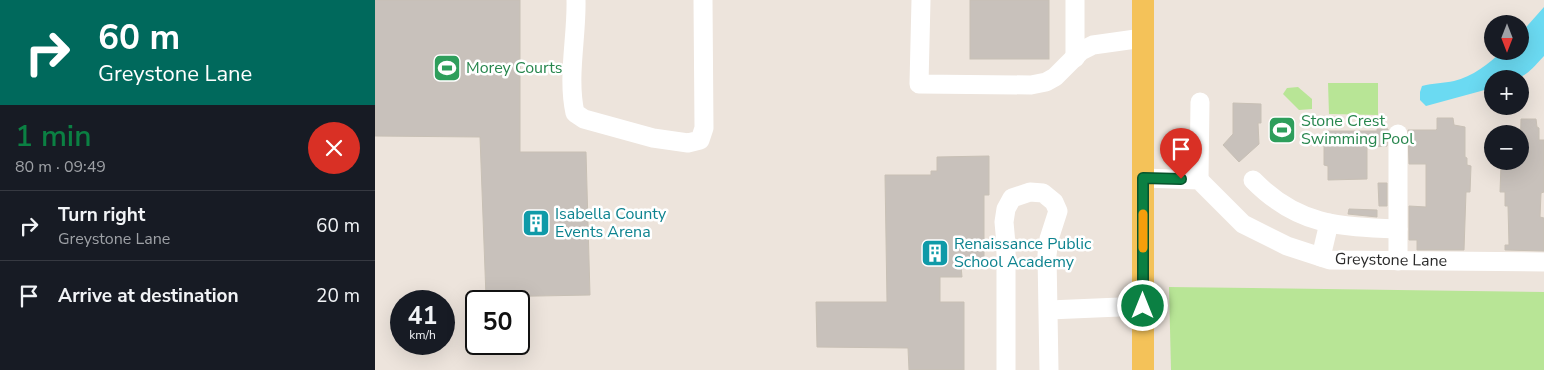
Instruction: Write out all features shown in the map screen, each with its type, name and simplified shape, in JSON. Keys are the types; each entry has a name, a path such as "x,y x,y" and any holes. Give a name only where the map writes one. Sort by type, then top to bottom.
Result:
{"main road":[{"path":"1143,0 1143,370"}],"street":[{"path":"576,0 577,17 573,48 572,100 575,113 584,119 653,138 688,143 700,140 704,128 703,0"},
{"path":"921,0 919,84 1031,85 1046,82 1055,77 1081,51 1093,45 1143,38"},
{"path":"1075,0 1075,58"},
{"path":"1143,178 1199,180 1200,102"},
{"path":"1398,134 1398,261"},
{"name":"Greystone Lane","path":"1199,180 1243,224 1287,246 1330,260 1544,262"},
{"path":"1253,180 1285,207 1308,218 1337,225 1361,228 1398,229"},
{"path":"1006,370 1006,244 1004,222 1006,209 1012,198 1029,192 1043,193 1054,202 1058,211 1049,239 1047,255 1049,370"},
{"path":"1321,257 1329,223"},
{"path":"1049,310 1143,306"}],"green space":[{"path":"1328,83 1378,83 1378,115 1329,114"},
{"path":"1298,87 1312,99 1312,109 1299,110 1283,94 1287,88"},
{"path":"1169,287 1544,292 1544,370 1171,370"}],"water":[{"path":"1544,7 1544,56 1529,71 1484,70 1484,90 1426,106 1420,100 1422,86 1461,79 1492,60 1529,60 1529,24"},
{"name":"Stone Crest Swimming Pool","path":"1276,117 1288,118 1288,142 1276,142"}],"building":[{"path":"375,0 520,0 520,152 586,152 590,295 530,296 530,290 486,290 480,137 375,136"},
{"path":"970,0 1049,0 1049,59 970,59"},
{"path":"1233,103 1261,104 1261,123 1258,123 1259,144 1239,162 1223,145 1233,134"},
{"path":"1437,118 1453,118 1454,125 1465,127 1465,157 1467,158 1467,165 1471,166 1470,192 1466,192 1464,250 1417,250 1417,240 1409,240 1409,206 1426,207 1426,164 1409,164 1408,130 1436,130"},
{"path":"1521,119 1536,119 1537,127 1539,128 1539,140 1544,140 1544,192 1541,193 1540,217 1544,218 1544,251 1505,250 1505,245 1509,245 1508,206 1505,206 1505,192 1500,192 1501,170 1529,170 1529,125 1521,125"},
{"path":"1377,129 1388,129 1387,146 1367,147 1367,179 1328,180 1328,166 1324,165 1324,138 1328,138 1328,131 1377,131"},
{"name":"Renaissance Public School Academy","path":"989,156 989,195 984,195 984,266 961,266 962,277 940,277 940,302 964,302 964,370 909,370 908,348 817,347 816,302 887,302 885,175 931,175 931,171 937,171 937,157"},
{"path":"1378,183 1387,183 1387,206 1379,206"},
{"path":"1349,209 1377,210 1377,217 1348,214"}],"slow traffic":[{"path":"1143,214 1143,248"}],"place":[{"name":"Morey Courts","path":"447,68"},
{"name":"Stone Crest Swimming Pool","path":"1282,130"},
{"name":"Isabella County Events Arena","path":"536,223"},
{"name":"Renaissance Public School Academy","path":"935,253"}],"route":[{"path":"1143,306 1143,178 1181,179"}]}
